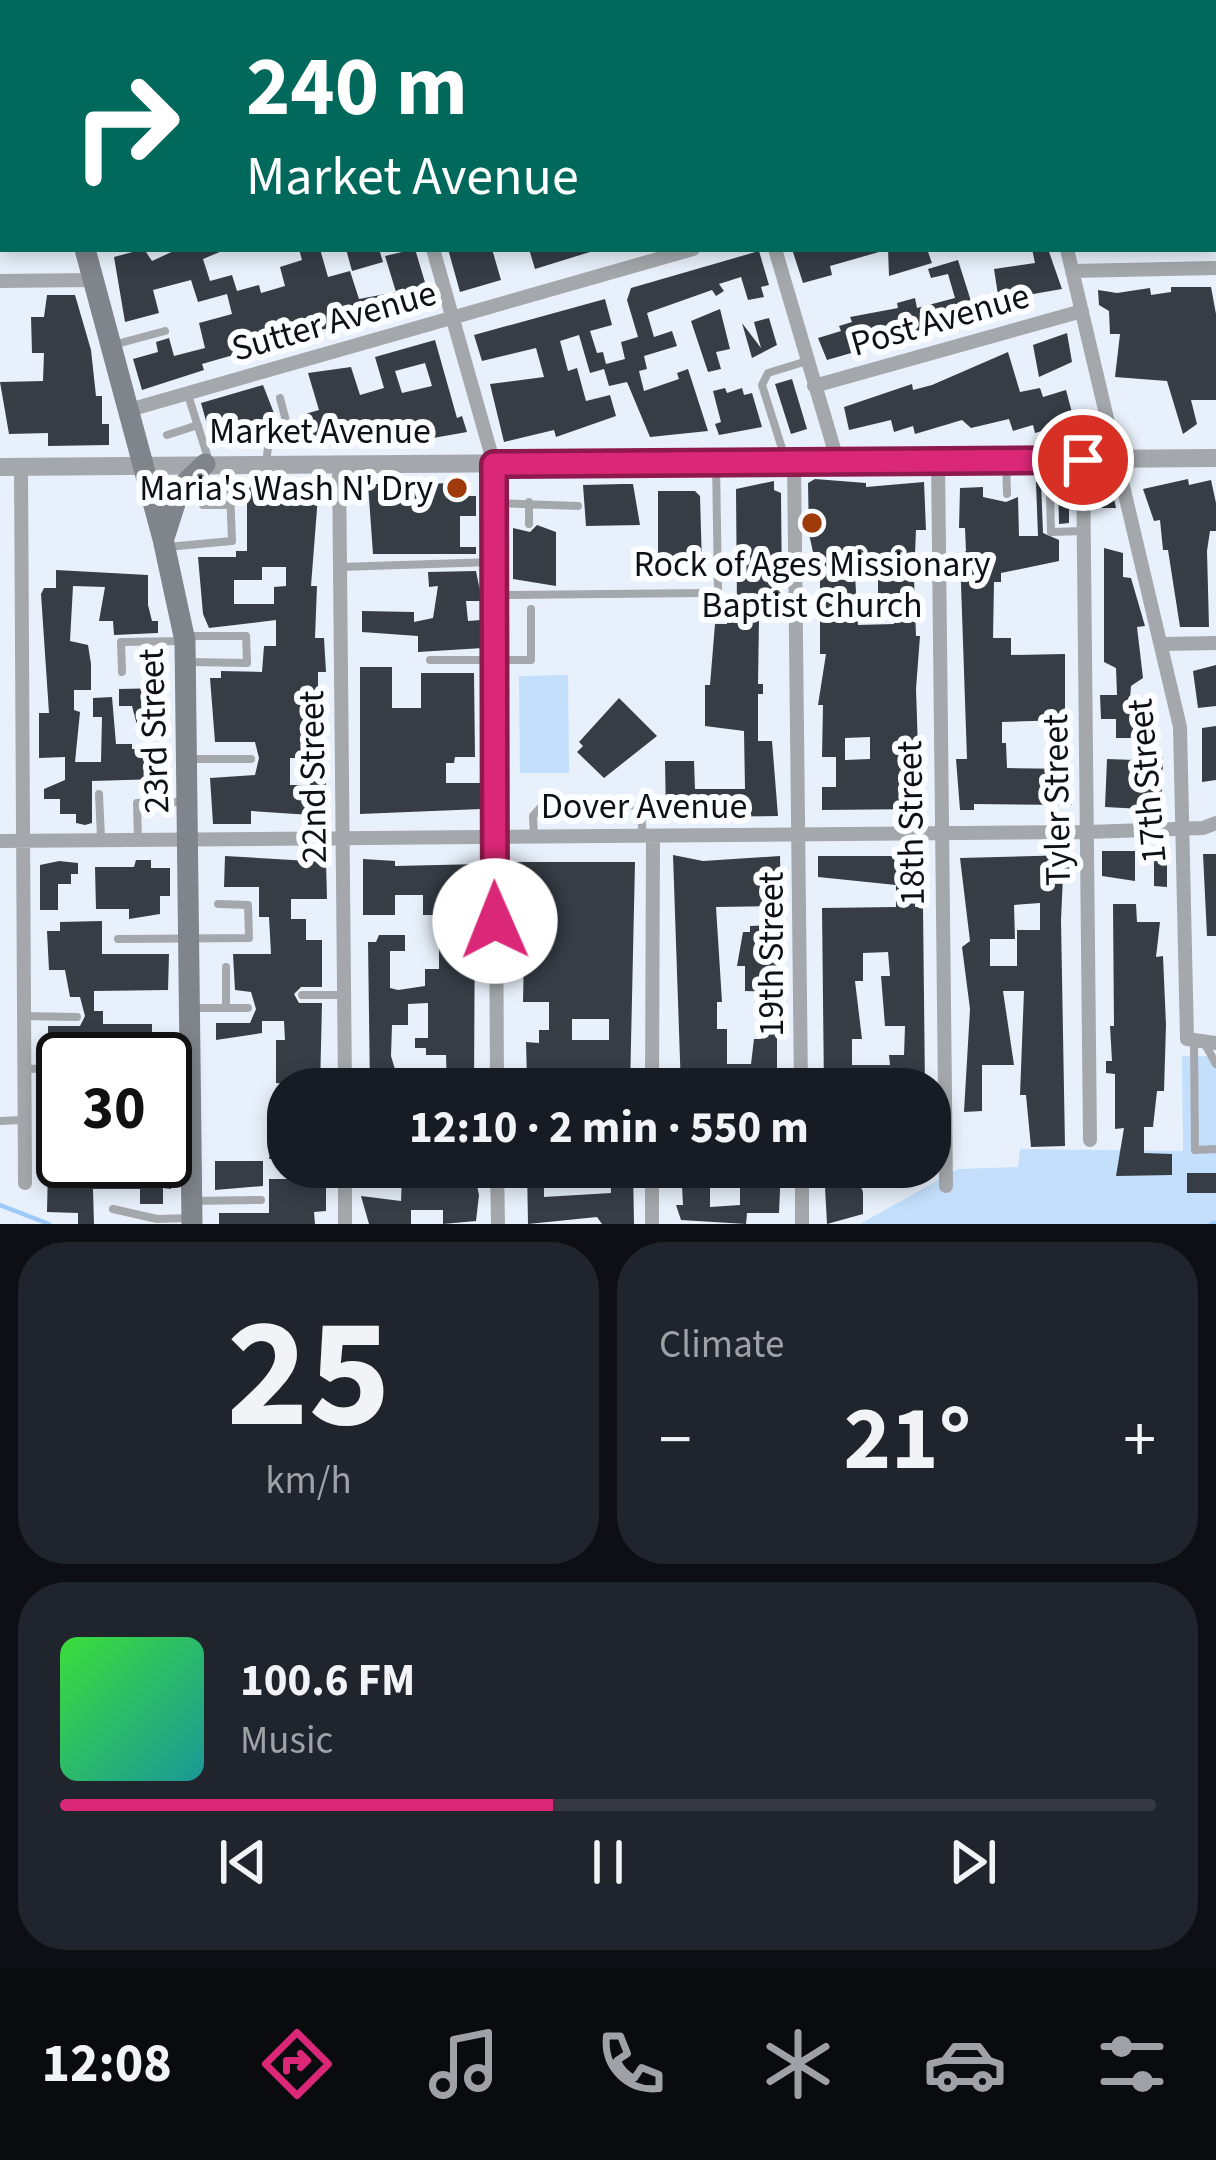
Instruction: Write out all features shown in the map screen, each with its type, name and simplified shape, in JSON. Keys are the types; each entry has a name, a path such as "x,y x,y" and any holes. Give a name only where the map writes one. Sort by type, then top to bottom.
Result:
{"main road":[{"name":"23rd Street","path":"86,252 165,543 186,646 190,1032"},
{"path":"165,543 180,488 215,464"}],"street":[{"path":"434,252 494,464 496,1068"},
{"name":"Sutter Avenue","path":"129,410 683,252"},
{"path":"776,252 837,459"},
{"name":"17th Street","path":"1068,252 1180,728 1186,1039 1205,1044"},
{"name":"Post Avenue","path":"1072,271 1216,268"},
{"path":"0,281 94,280"},
{"name":"Post Avenue","path":"814,386 1082,311"},
{"name":"Market Avenue","path":"0,467 1216,458"},
{"name":"19th Street","path":"790,459 801,1068"},
{"name":"18th Street","path":"938,460 944,1068"},
{"name":"Tyler Street","path":"1083,460 1090,1140"},
{"name":"22nd Street","path":"339,464 345,1068"},
{"path":"21,467 25,1183"},
{"path":"1162,644 1216,643"},
{"name":"Dover Avenue","path":"0,841 1088,832 1185,830 1216,823"},
{"path":"648,837 652,1068"},
{"path":"345,1188 345,1224"},
{"path":"497,1188 498,1224"},
{"path":"652,1188 652,1224"},
{"path":"802,1188 802,1224"}],"lane":[{"path":"111,345 165,331"},
{"path":"790,459 762,385 768,373 807,361"},
{"path":"165,543 232,541 231,505 188,394"},
{"path":"266,464 269,440 290,436 280,398"},
{"path":"166,435 198,425"},
{"path":"1048,459 1051,532 1084,531"},
{"path":"716,460 718,590"},
{"path":"1006,460 1007,494"},
{"path":"529,502 529,524"},
{"path":"494,503 578,506"},
{"path":"203,506 231,505"},
{"path":"340,567 494,562"},
{"path":"494,595 705,592"},
{"path":"430,660 531,660 531,609"},
{"path":"122,672 122,642 186,646 247,663 246,636 186,646"},
{"path":"189,759 251,759"},
{"path":"99,794 101,840"},
{"path":"138,840 137,803 190,802"},
{"path":"534,837 533,816 541,807 640,805 648,837"},
{"path":"118,939 249,938 248,905 218,904"},
{"path":"226,967 226,1007"},
{"path":"302,995 344,995"},
{"path":"190,1008 248,1008"},
{"path":"23,1016 77,1017"},
{"name":"17th Street","path":"1205,1044 1216,1064"},
{"name":"17th Street","path":"1205,1044 1195,1150 1216,1149"},
{"path":"23,1069 36,1069"},
{"path":"0,1120 24,1120"},
{"path":"112,1209 158,1219 261,1200"}],"shaded area":[{"path":"568,675 569,773 520,773 519,676"},
{"path":"1182,1056 1216,1056 1216,1224 860,1224 924,1188 951,1188 951,1173 958,1169 1018,1167 1020,1149 1183,1151"}],"building":[{"path":"146,252 152,261 172,252 220,252 203,259 210,281 232,275 237,291 259,285 261,293 285,286 280,267 302,260 300,252 321,252 328,277 350,271 359,299 396,292 385,256 416,252 430,299 202,364 204,370 142,390 133,359 158,352 156,342 169,338 174,356 205,348 199,323 232,314 227,294 198,302 191,280 153,290 159,313 125,322 114,257"},
{"path":"347,252 380,252 383,262 352,271"},
{"path":"449,252 493,252 501,280 460,292"},
{"path":"530,252 590,252 535,269"},
{"path":"759,252 769,285 761,287 764,297 748,300 741,277 719,284 724,291 716,296 712,290 647,313 654,337 672,331 677,346 644,356 647,369 639,371 644,391 679,379 677,373 688,369 708,431 650,437 627,382 609,386 604,369 590,373 579,335 560,341 568,371 577,368 586,401 610,395 616,416 556,437 554,430 504,442 490,384 544,377 536,348 482,361 474,335 605,299 612,325 590,331 597,353 603,352 606,364 625,359 621,342 638,337 627,300 631,288"},
{"path":"793,252 879,252 830,266 832,275 803,283"},
{"path":"888,252 928,252 932,263 889,276"},
{"path":"1033,252 1049,252 1062,289 1011,298 1012,304 1000,308 994,269 1035,263"},
{"path":"958,260 976,317 827,360 818,338 841,331 839,326 852,322 850,317 898,308 897,303 915,298 917,308 955,298 948,274 931,278 928,269"},
{"path":"1171,287 1211,287 1216,314 1216,400 1191,400 1197,424 1183,434 1167,381 1115,377 1120,334 1110,334 1109,311 1099,305 1098,290 1117,293 1150,288 1151,295 1171,292"},
{"path":"47,295 75,295 91,350 96,396 102,396 102,424 109,424 109,445 48,446 48,433 9,434 0,382 43,381 44,353 32,353 31,317 44,317"},
{"path":"720,309 730,349 716,352 721,369 708,372 691,321"},
{"path":"769,318 777,345 752,358 742,323 761,348 754,322"},
{"path":"1067,333 1072,362 1039,377 1033,345"},
{"path":"435,340 457,418 462,416 467,432 433,438 423,432 404,437 402,431 379,438 377,431 336,442 329,435 307,441 301,422 307,421 305,414 319,410 308,373 351,367 360,395 384,388 375,357","holes":["425,363 432,386 402,393 395,371"]},
{"path":"1008,352 1020,392 1040,388 1043,397 1066,390 1074,420 1091,416 1096,433 1059,439 1056,427 1035,433 1033,425 1013,431 1009,419 971,428 962,420 915,434 913,426 894,432 891,420 849,430 844,407 912,384 913,390 932,385"},
{"path":"792,379 807,429 791,434 775,384"},
{"path":"263,385 279,426 260,432 261,438 213,446 201,403"},
{"path":"725,388 727,393 742,388 744,395 752,393 762,427 719,435 715,424 721,422 713,391"},
{"path":"1098,475 1109,475 1116,508 1098,508"},
{"path":"1058,476 1069,476 1069,523 1059,524"},
{"path":"815,479 866,483 866,487 924,482 926,530 916,530 914,579 916,636 920,636 916,689 920,809 822,810 822,787 836,787 836,757 822,757 823,705 818,705 826,654 820,654 820,552 813,552 809,534 808,483","holes":["855,575 878,575 878,601 893,600 894,624 858,625","870,737 870,759 845,760 845,738"]},
{"path":"1188,479 1189,485 1211,480 1216,503 1216,531 1210,531 1207,551 1209,627 1180,627 1160,520 1154,521 1143,489"},
{"path":"774,481 774,490 781,493 782,599 775,602 775,611 763,611 759,619 758,684 763,684 763,694 758,694 758,741 772,741 778,816 666,817 665,761 694,761 695,789 745,789 744,731 705,726 705,685 710,685 715,624 727,624 727,608 737,608 736,489"},
{"path":"1041,481 1043,533 1059,540 1059,561 1001,573 1001,582 994,582 993,638 1011,638 1011,655 1065,654 1065,720 1002,722 1002,743 1006,743 1007,768 1072,769 1072,805 974,804 974,810 960,810 956,759 967,759 960,555 966,551 965,528 959,528 960,488 983,487 983,497 1006,502 1018,497 1019,536 1038,536 1036,482"},
{"path":"460,483 460,496 476,496 476,516 460,516 460,547 476,547 476,554 373,554 368,484 386,484 386,495 412,494 412,484"},
{"path":"247,484 275,484 275,494 318,496 311,586 317,586 315,638 324,638 326,672 318,672 318,758 290,758 290,785 310,785 310,766 326,766 326,816 251,811 251,824 213,824 210,778 255,775 259,758 255,742 215,742 210,678 221,678 221,671 262,672 264,646 276,646 276,620 209,628 203,614 198,557 236,557 236,551 247,551","holes":["262,567 286,567 286,586 274,587 274,604 234,604 234,580 262,580"]},
{"path":"633,484 640,525 586,526 583,485"},
{"path":"658,491 695,491 700,496 702,565 658,570"},
{"path":"537,525 556,532 556,586 513,579 513,528 530,532"},
{"path":"1104,548 1123,553 1123,577 1131,578 1145,626 1137,627 1143,678 1131,686 1129,713 1146,713 1147,722 1157,722 1157,738 1116,738 1116,719 1101,719 1100,695 1117,695 1116,668 1104,662"},
{"path":"56,570 148,575 148,605 152,621 158,621 158,633 114,635 113,621 99,621 105,587 73,586 70,641 88,645 91,664 91,690 74,690 74,710 80,712 75,762 101,762 102,717 93,717 93,698 112,697 116,744 132,744 132,749 144,749 147,761 160,761 160,779 92,781 92,823 85,825 76,823 76,814 60,814 60,799 44,799 44,789 65,780 65,757 39,758 39,713 49,713 41,594 44,588 56,588"},
{"path":"476,571 482,601 466,601 468,621 481,620 483,648 418,652 418,636 362,632 362,611 414,612 414,622 433,618 438,586 429,587 428,572"},
{"path":"1216,665 1216,706 1198,708 1193,671"},
{"path":"360,667 392,667 392,708 421,708 421,673 474,673 475,757 455,757 454,763 446,763 446,783 481,783 481,809 360,814"},
{"path":"163,688 163,708 153,708 153,725 137,725 132,706 119,706 119,689"},
{"path":"619,698 657,736 604,778 577,752 583,746 579,742"},
{"path":"1216,726 1216,780 1202,782 1202,728"},
{"path":"1157,751 1163,758 1161,810 1105,807 1107,759 1135,760 1135,754"},
{"path":"1154,850 1167,850 1167,887 1154,886"},
{"path":"1102,851 1135,851 1135,881 1102,876"},
{"path":"1203,854 1216,854 1216,936 1207,936"},
{"path":"673,855 703,861 780,856 781,906 716,907 722,1002 717,1002 717,1029 727,1029 727,1064 751,1064 754,1039 761,1039 761,1013 777,1012 777,1068 680,1068"},
{"path":"1072,855 1072,876 1063,876 1061,920 1065,1146 1031,1147 1026,1095 1020,1095 1024,991 1003,991 1014,1065 982,1065 982,1111 964,1112 970,1009 962,947 970,941 960,858","holes":["1040,903 1040,930 1017,930 1017,966 990,966 990,939 1015,939 1014,905"]},
{"path":"225,856 326,862 327,899 291,899 291,919 306,919 306,940 322,940 322,987 301,987 294,994 299,1003 322,1003 320,1068 276,1068 276,1040 285,1040 284,1021 262,1021 262,1033 216,1040 216,1023 250,1023 256,1009 251,992 235,990 233,954 271,954 269,917 259,917 259,887 224,887"},
{"path":"818,856 916,856 915,907 923,907 925,1068 824,1068 822,908 896,907 896,885 818,877","holes":["888,952 890,976 881,976 885,1026 905,1026 904,1055 889,1055 890,1065 852,1065 852,1039 862,1039 855,981 863,981 863,953"]},
{"path":"363,859 395,861 395,866 482,864 484,900 475,900 474,1068 446,1068 446,1055 426,1055 426,1048 415,1048 415,1038 428,1038 428,1003 408,1004 408,1025 392,1025 395,1068 370,1068 368,942 376,942 379,935 405,935 405,951 390,951 390,988 398,990 425,986 425,969 439,969 439,949 436,915 423,915 423,895 395,895 395,915 363,915"},
{"path":"136,860 151,860 151,868 170,868 170,896 160,896 160,914 129,919 129,909 96,909 95,867 134,867"},
{"path":"515,862 635,862 630,1068 527,1068 526,1042 539,1043 539,1030 549,1030 549,1002 523,1002 525,901 516,901","holes":["572,1019 609,1019 609,1040 572,1040"]},
{"path":"78,863 78,874 71,874 71,884 58,884 58,910 40,910 40,865"},
{"path":"1113,904 1136,904 1137,922 1160,922 1156,957 1163,956 1164,1091 1157,1091 1153,1127 1144,1127 1144,1153 1172,1154 1172,1175 1116,1176 1124,1128 1115,1129 1115,1074 1106,1073 1106,1061 1112,1061 1110,1026 1114,1026"},
{"path":"102,921 102,954 169,954 168,990 94,991 94,1011 103,1011 103,1024 152,1024 152,1032 48,1032 48,1026 80,1026 85,1016 80,997 70,997 65,970 49,970 47,931 60,931 60,922"},
{"path":"778,925 777,992 745,991 745,966 737,966 743,932 750,932 750,926"},
{"path":"215,1161 263,1161 263,1186 215,1190"},
{"path":"1187,1173 1216,1173 1216,1193 1187,1193"},
{"path":"48,1188 163,1188 163,1204 140,1204 140,1189 93,1189 94,1224 78,1224 78,1213 47,1212"},
{"path":"269,1188 326,1188 326,1211 314,1212 315,1224 219,1224 219,1213 269,1213"},
{"path":"402,1188 478,1188 479,1195 476,1221 443,1224 443,1210 411,1210 411,1224 369,1224 361,1196 401,1201"},
{"path":"527,1188 544,1188 544,1197 633,1188 634,1224 602,1224 597,1217 528,1224"},
{"path":"682,1188 710,1188 710,1207 740,1205 740,1188 780,1188 779,1213 747,1213 746,1224 681,1220 676,1205 683,1205"},
{"path":"825,1188 861,1188 863,1214 827,1224"}],"waterway":[{"path":"0,1205 49,1224"},
{"path":"1211,1224 1216,1223"}],"place":[{"name":"Maria's Wash N' Dry","path":"457,488"},
{"name":"Rock of Ages Missionary Baptist Church","path":"812,523"}],"route":[{"path":"495,921 494,464 1083,460"}]}
